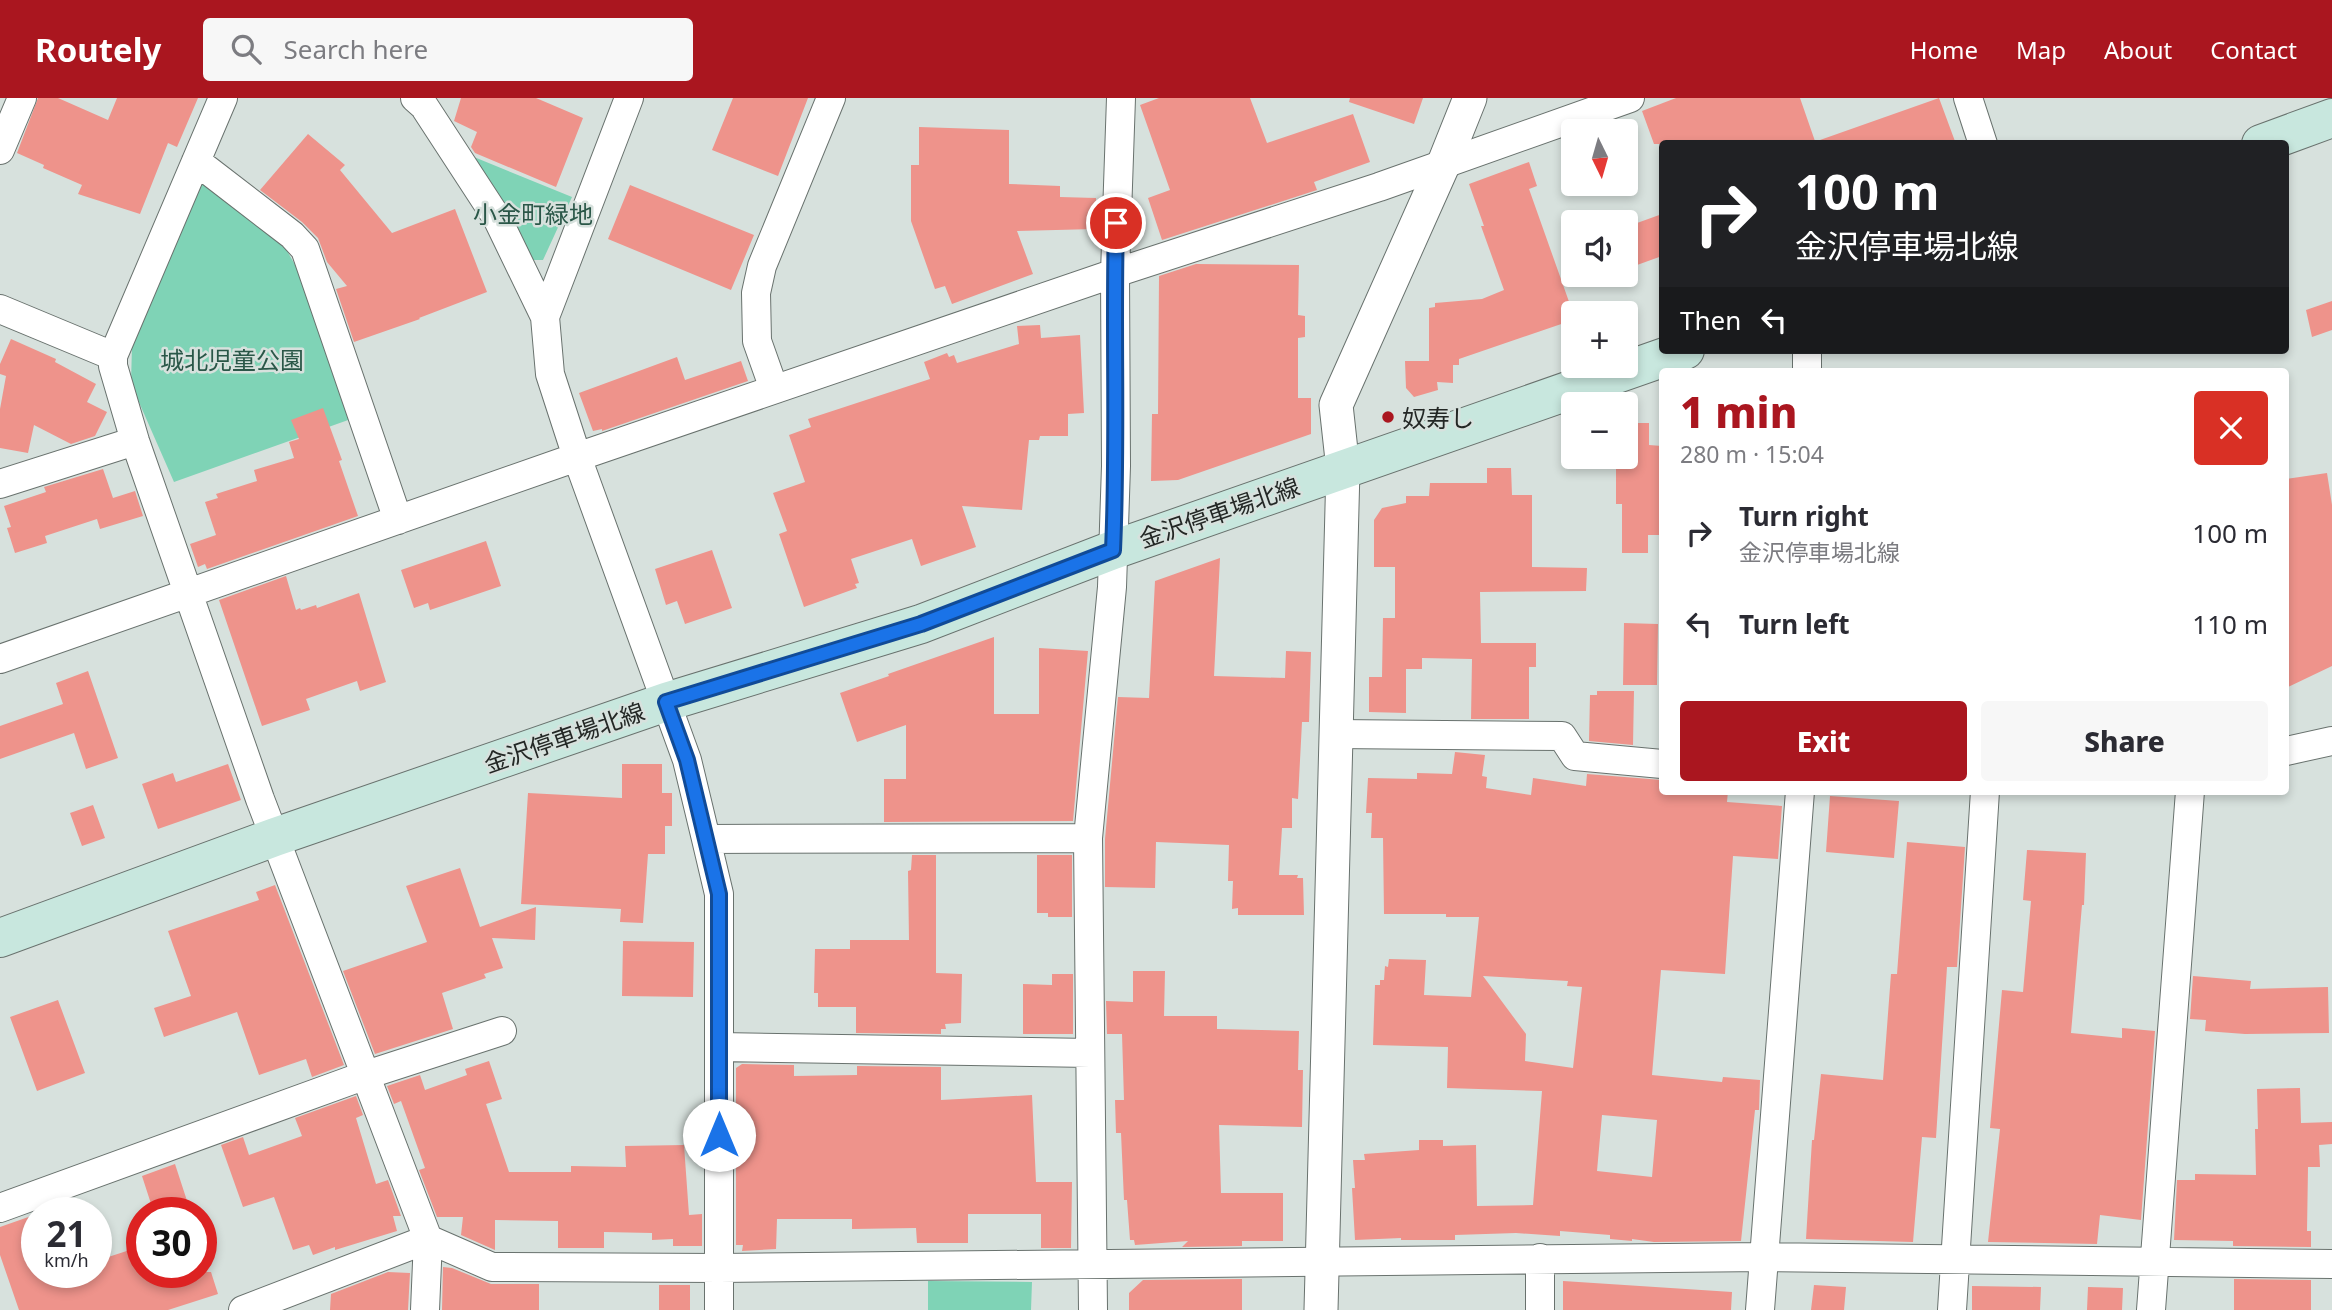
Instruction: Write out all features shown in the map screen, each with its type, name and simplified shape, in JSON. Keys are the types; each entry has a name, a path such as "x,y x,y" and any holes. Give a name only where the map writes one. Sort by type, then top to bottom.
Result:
{"main road":[{"path":"2271,140 2332,118"},
{"name":"金沢停車場北線","path":"0,937 275,837 666,702 921,624 1113,550 1674,354"}],"street":[{"path":"0,150 22,98"},
{"path":"223,98 113,356 113,366 135,441 275,837 428,1239 425,1310"},
{"path":"545,317 629,98"},
{"path":"774,389 757,341 756,293 762,266 831,98"},
{"path":"1093,1310 1088,838 1112,587 1116,466 1115,273 1121,98"},
{"path":"1321,1310 1343,469 1336,405 1444,163 1470,98"},
{"path":"0,659 774,389 1379,187 1630,98"},
{"path":"1968,98 1982,140"},
{"path":"422,101 497,218 545,317 550,374 577,457 687,760 719,894 719,1310"},
{"path":"196,161 292,235 305,249 398,520"},
{"path":"0,309 113,356"},
{"path":"0,484 135,441"},
{"path":"1335,734 1562,736 1575,757 1659,764"},
{"path":"2289,750 2332,741"},
{"path":"1760,1310 1800,795"},
{"path":"1952,1310 1985,795"},
{"path":"2151,1310 2190,795"},
{"path":"706,839 1088,838"},
{"path":"0,1208 366,1075 502,1031"},
{"path":"719,1048 1090,1053"},
{"path":"243,1310 428,1239 492,1267 720,1268 1764,1257 2332,1264"},
{"path":"1540,1258 1540,1310"}],"green space":[{"name":"小金町緑地","path":"474,157 572,197 543,260 526,260"},
{"name":"城北児童公園","path":"199,178 286,249 314,298 351,419 174,482 131,384 132,345"},
{"path":"928,1281 1032,1282 1031,1310 928,1310"}],"building":[{"path":"38,98 58,98 108,120 117,98 198,98 177,147 168,143 140,214 78,194 82,185 17,153"},
{"path":"461,98 536,98 583,118 556,187 475,153 471,147 477,132 454,121"},
{"path":"733,98 808,98 778,176 712,150"},
{"path":"1159,98 1250,98 1267,143 1353,114 1370,162 1314,182 1317,190 1162,240 1148,198 1170,190 1140,105"},
{"path":"1350,98 1423,98 1414,124 1349,102"},
{"path":"1676,98 1800,98 1815,140 1659,140 1659,144 1654,144 1642,111"},
{"path":"1939,98 1955,140 1820,140"},
{"path":"919,127 1009,130 1009,184 1060,186 1060,197 1096,198 1095,229 1017,231 1033,274 952,304 945,286 935,289 911,221 911,165 919,165"},
{"path":"308,134 345,165 340,170 392,233 455,209 487,292 354,342 336,289 347,286 327,262 318,238 302,222 260,190"},
{"path":"1529,162 1537,186 1529,189 1561,279 1561,287 1564,287 1569,301 1561,301 1561,324 1459,359 1459,365 1453,365 1453,383 1437,382 1438,390 1414,397 1406,388 1405,361 1429,361 1429,308 1435,307 1435,303 1482,299 1504,290 1469,184"},
{"path":"630,185 754,235 731,290 608,239"},
{"path":"1659,215 1659,257 1638,265 1638,223"},
{"path":"1196,264 1299,265 1298,315 1305,316 1305,337 1298,338 1298,398 1311,398 1311,434 1178,480 1151,481 1152,414 1158,414 1159,276"},
{"path":"2332,301 2332,330 2312,337 2306,310"},
{"path":"1040,325 1041,338 1080,335 1084,413 1068,414 1068,436 1040,436 1039,440 1029,440 1022,510 962,506 976,547 921,566 912,539 851,559 859,583 855,584 857,588 804,607 779,534 787,531 773,493 805,482 789,435 811,427 808,419 930,379 924,362 947,353 949,357 954,355 957,363 1019,344 1017,326"},
{"path":"11,339 56,359 55,362 96,384 87,402 107,412 95,436 71,444 34,425 28,453 0,448 0,409 6,376 0,374 0,364"},
{"path":"677,357 685,380 741,361 748,381 602,431 593,431 579,393"},
{"path":"323,408 358,516 207,569 205,564 198,567 190,544 216,535 205,502 218,498 216,494 257,481 254,470 294,458 289,442 299,439 291,420"},
{"path":"1638,423 1649,423 1649,445 1659,446 1659,535 1648,535 1648,553 1622,553 1622,504 1616,504 1616,469 1638,469"},
{"path":"1487,468 1511,468 1512,495 1532,495 1532,567 1587,568 1586,591 1480,592 1481,643 1536,643 1536,667 1529,667 1529,719 1471,719 1472,659 1422,658 1422,669 1406,669 1406,713 1369,712 1369,677 1382,677 1383,618 1395,618 1395,567 1374,567 1374,520 1382,508 1406,503 1406,496 1429,496 1430,483 1487,483"},
{"path":"103,469 113,498 135,491 143,516 100,529 97,519 45,536 47,543 15,553 4,506 46,492 44,487"},
{"path":"2327,473 2332,505 2332,666 2289,687 2289,479"},
{"path":"486,541 501,586 430,610 428,603 414,608 401,570"},
{"path":"712,550 732,608 685,624 677,601 666,605 655,569"},
{"path":"1220,558 1214,676 1285,678 1286,651 1311,652 1309,722 1302,722 1298,799 1292,798 1292,828 1282,828 1279,875 1298,875 1297,878 1303,878 1304,915 1238,915 1238,908 1232,909 1233,881 1228,881 1229,845 1156,842 1155,888 1105,887 1105,839 1118,697 1149,698 1155,581"},
{"path":"286,576 296,610 316,605 317,608 359,593 386,682 360,691 357,681 306,699 310,710 262,726 219,600"},
{"path":"1624,623 1658,624 1657,685 1623,685"},
{"path":"994,637 994,714 1039,714 1039,648 1088,651 1073,821 884,822 884,779 906,779 906,725 857,742 840,693"},
{"path":"88,671 118,758 86,769 74,733 0,759 0,726 63,704 56,683"},
{"path":"1597,691 1634,691 1633,745 1589,741 1590,695 1597,695"},
{"path":"1455,752 1485,755 1482,776 1487,777 1486,788 1531,795 1533,778 1586,786 1587,774 1659,780 1659,795 1728,795 1727,802 1782,806 1778,859 1733,856 1725,974 1661,970 1652,1075 1722,1082 1723,1077 1760,1080 1759,1110 1755,1110 1741,1241 1632,1241 1610,1239 1610,1235 1560,1231 1560,1236 1516,1233 1455,1235 1455,1240 1355,1240 1353,1160 1365,1160 1364,1154 1419,1150 1419,1140 1443,1140 1443,1146 1476,1145 1477,1206 1533,1205 1542,1091 1447,1088 1448,1047 1373,1045 1375,985 1380,985 1380,980 1384,980 1385,966 1388,967 1389,959 1426,960 1424,995 1471,997 1479,917 1384,914 1383,838 1371,838 1372,813 1366,813 1368,778 1417,779 1417,773 1452,774","holes":["1483,976 1568,981 1567,986 1582,987 1573,1068 1525,1061 1526,1034","1602,1115 1657,1120 1652,1177 1597,1171"]},
{"path":"228,764 241,800 158,829 142,784 173,773 176,782"},
{"path":"622,764 662,764 662,793 672,793 672,826 665,826 665,854 648,854 643,923 620,922 621,909 521,904 528,793 622,798"},
{"path":"1830,796 1899,801 1894,858 1826,852"},
{"path":"93,805 105,838 82,846 70,813"},
{"path":"1907,842 1965,847 1957,967 1947,967 1936,1138 1922,1137 1913,1242 1806,1239 1812,1140 1821,1074 1883,1080 1891,974 1897,974"},
{"path":"2027,850 2086,853 2084,905 2071,1033 2122,1038 2122,1028 2155,1031 2141,1220 2100,1215 2097,1244 1988,1242 2000,1129 1990,1128 2002,990 2023,992 2031,901 2023,900"},
{"path":"912,855 936,855 936,973 962,974 961,1023 945,1024 946,1029 941,1029 941,1034 856,1033 856,1007 818,1007 818,993 814,993 815,949 850,949 850,940 909,940 908,871 911,870"},
{"path":"1037,855 1072,855 1072,917 1048,917 1048,913 1037,913"},
{"path":"460,868 480,927 536,907 535,940 492,938 503,968 484,974 486,978 442,993 453,1029 375,1054 343,971 427,942 406,886"},
{"path":"275,885 344,1065 312,1077 306,1059 259,1075 237,1012 164,1037 154,1008 191,996 168,931 259,900 256,892"},
{"path":"623,941 694,942 693,997 622,996"},
{"path":"1133,971 1165,971 1164,1016 1217,1016 1217,1029 1299,1031 1298,1070 1303,1070 1302,1127 1219,1125 1221,1193 1283,1193 1283,1241 1242,1241 1242,1246 1182,1247 1188,1241 1135,1245 1134,1240 1130,1240 1127,1200 1124,1200 1121,1133 1116,1133 1115,1100 1124,1100 1122,1034 1107,1034 1106,1001 1133,1002"},
{"path":"1052,974 1073,974 1073,1034 1023,1034 1023,984 1052,985"},
{"path":"2193,976 2251,981 2250,989 2328,987 2329,1033 2245,1034 2205,1031 2206,1020 2190,1019"},
{"path":"58,1000 85,1073 37,1091 10,1017"},
{"path":"489,1061 502,1099 486,1104 509,1172 571,1172 571,1166 626,1167 625,1146 684,1145 689,1215 702,1214 702,1246 673,1246 673,1239 652,1240 652,1233 604,1232 604,1248 558,1248 558,1221 495,1220 495,1250 461,1235 463,1217 437,1217 419,1170 425,1168 401,1101 394,1104 387,1086 420,1075 425,1090 467,1075 465,1069"},
{"path":"742,1064 794,1065 794,1076 857,1075 857,1066 941,1067 941,1100 1032,1095 1036,1182 1072,1182 1071,1248 1041,1248 1041,1214 968,1214 968,1243 917,1243 916,1228 852,1229 852,1219 777,1219 776,1249 742,1251 743,1245 736,1245 736,1068"},
{"path":"2300,1088 2301,1123 2332,1122 2332,1144 2319,1145 2320,1167 2308,1167 2307,1231 2311,1231 2311,1247 2233,1246 2233,1241 2174,1240 2177,1180 2195,1180 2195,1174 2256,1175 2257,1089"},
{"path":"356,1096 363,1115 356,1118 376,1184 388,1180 401,1216 393,1216 397,1231 313,1255 309,1245 293,1250 274,1197 243,1207 221,1145 243,1137 249,1155 302,1136 295,1118"},
{"path":"175,1164 186,1197 149,1197 142,1176"},
{"path":"21,1220 21,1288 112,1288 112,1256 126,1251 126,1288 216,1288 218,1294 168,1310 19,1310 0,1255 0,1227"},
{"path":"443,1267 491,1284 539,1284 539,1310 442,1310"},
{"path":"388,1272 410,1273 408,1310 330,1310 331,1294"},
{"path":"1242,1279 1242,1310 1129,1310 1129,1293 1143,1280"},
{"path":"2234,1279 2311,1280 2311,1310 2234,1310"},
{"path":"1563,1281 1732,1292 1731,1310 1563,1310"},
{"path":"659,1285 690,1285 690,1310 659,1310"},
{"path":"1814,1285 1846,1287 1844,1310 1811,1310"},
{"path":"1972,1286 2041,1287 2040,1310 1972,1310"},
{"path":"2088,1287 2123,1288 2122,1310 2087,1310"}],"place":[{"name":"奴寿し","path":"1388,417"}],"route":[{"path":"719,1135 719,894 687,760 666,702 921,624 1113,550 1116,466 1116,223"}]}
